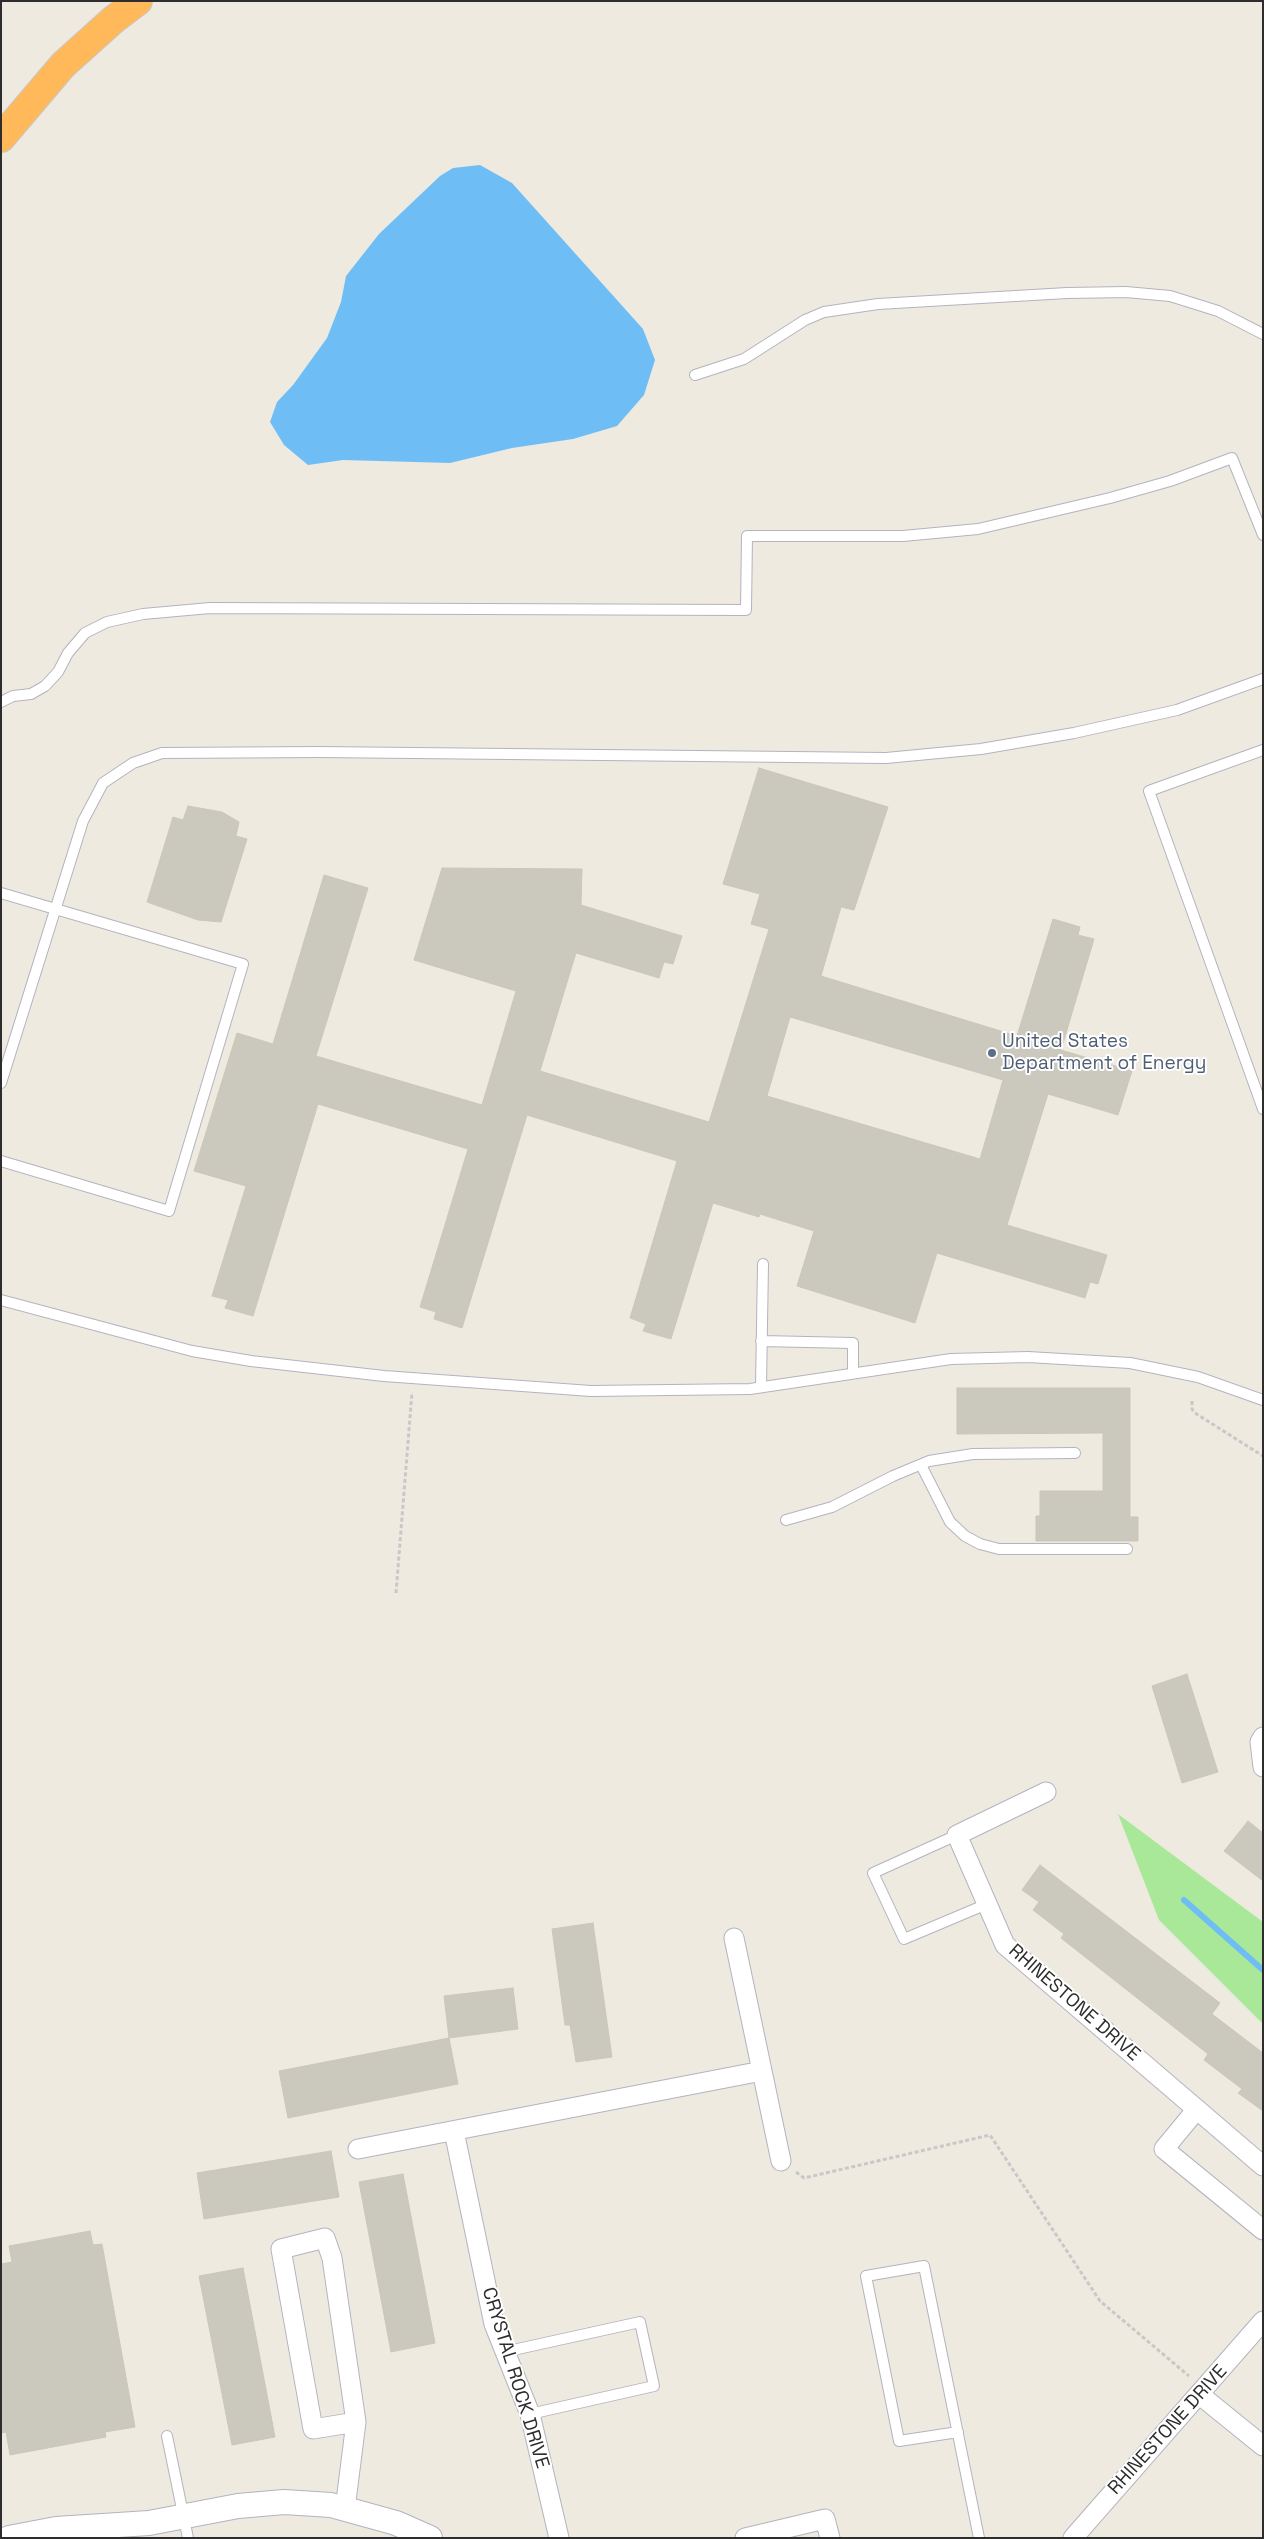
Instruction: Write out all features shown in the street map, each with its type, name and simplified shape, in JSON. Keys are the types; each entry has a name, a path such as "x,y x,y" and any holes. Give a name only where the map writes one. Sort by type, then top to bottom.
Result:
{"highway":[{"path":"1,138 63,65 113,20 138,1"}],"street":[{"path":"1263,1737 1260,1742 1263,1767"},
{"path":"957,1835 1046,1792"},
{"name":"RHINESTONE DRIVE","path":"957,1835 1005,1945 1263,2166"},
{"path":"734,1938 781,2161"},
{"path":"358,2149 762,2071"},
{"path":"1196,2109 1164,2149 1263,2230"},
{"name":"CRYSTAL ROCK DRIVE","path":"454,2130 494,2324 530,2414 559,2538"},
{"path":"345,2509 356,2422 332,2258 325,2238 281,2249 313,2429 356,2422"},
{"name":"RHINESTONE DRIVE","path":"1073,2538 1263,2322"},
{"path":"1202,2392 1263,2446"},
{"path":"9,2538 56,2530 149,2523 186,2528 238,2506 284,2502 331,2505 396,2523 430,2538"},
{"path":"745,2538 825,2519 830,2538"},
{"path":"119,2538 149,2523"}],"lane":[{"path":"695,376 744,359 805,320 824,312 878,304 1067,293 1126,292 1180,299 1218,311 1263,334"},
{"path":"1,702 13,696 31,694 45,686 85,633 108,622 143,614 210,608 746,610 747,536 904,536 978,528 1110,498 1170,481 1232,458 1263,536"},
{"path":"1,1083 83,821 103,784 133,763 162,753 336,752 886,758 980,749 1074,733 1177,710 1263,679"},
{"path":"1263,750 1149,791 1263,1109"},
{"path":"1,893 243,964 169,1211 1,1161"},
{"path":"761,1386 763,1264"},
{"path":"1,1300 192,1350 318,1369 413,1378 591,1391 750,1389 951,1359 1028,1358 1130,1363 1198,1377 1263,1400"},
{"path":"761,1341 852,1343 853,1374"},
{"path":"786,1520 832,1508 893,1476 921,1465 972,1454 1075,1453"},
{"path":"921,1465 950,1522 965,1536 980,1544 1000,1549 1127,1549"},
{"path":"957,1835 873,1874 904,1940 987,1904"},
{"path":"958,2432 899,2441 866,2276 924,2266 958,2432 979,2538"},
{"path":"504,2352 640,2322 654,2386 530,2414"},
{"path":"168,2436 186,2528"}],"path":[{"path":"396,1593 413,1378"},
{"path":"1192,1401 1192,1409 1195,1413 1263,1456"},
{"path":"781,2161 804,2178 990,2135 1100,2301 1202,2392"}],"green space":[{"path":"1118,1814 1263,1922 1263,2024 1159,1920"}],"water":[{"path":"480,165 512,183 643,329 655,360 644,395 617,426 573,439 512,448 450,463 343,460 308,465 284,445 270,422 277,402 293,385 327,338 341,302 346,276 379,234 440,176 453,168"}],"building":[{"name":"United States Department of Energy","path":"759,768 888,807 854,910 841,907 821,976 1017,1036 1053,919 1080,927 1078,935 1094,939 1061,1050 1132,1071 1118,1115 1048,1094 1007,1225 1107,1255 1098,1284 1090,1282 1085,1298 937,1253 915,1323 797,1286 814,1231 760,1214 759,1217 713,1203 671,1339 643,1331 646,1324 630,1318 677,1161 527,1115 462,1328 434,1319 436,1312 420,1307 468,1149 318,1104 253,1316 225,1308 228,1300 212,1296 246,1186 194,1171 237,1033 273,1044 324,875 368,888 316,1056 482,1105 516,991 414,960 442,868 582,869 581,905 682,936 673,964 664,962 659,978 576,953 540,1071 709,1122 769,929 751,924 760,894 723,884","holes":["790,1017 1003,1080 980,1159 767,1096"]},
{"path":"188,806 222,812 239,822 236,836 247,839 221,922 198,920 147,902 173,817 183,820"},
{"path":"957,1388 1130,1388 1130,1517 1138,1517 1138,1541 1036,1541 1036,1516 1040,1516 1040,1491 1103,1491 1103,1433 957,1434"},
{"path":"1187,1674 1218,1772 1182,1783 1152,1686"},
{"path":"1248,1821 1263,1833 1263,1881 1224,1851"},
{"path":"1040,1865 1220,2003 1212,2014 1263,2053 1263,2111 1238,2093 1242,2089 1204,2060 1208,2054 1061,1938 1064,1934 1033,1910 1039,1902 1022,1890"},
{"path":"593,1923 612,2057 576,2062 570,2025 565,2025 552,1929"},
{"path":"513,1988 518,2029 449,2038 444,1996"},
{"path":"449,2038 458,2084 288,2118 279,2071"},
{"path":"331,2151 339,2197 204,2219 197,2173"},
{"path":"403,2174 435,2343 391,2352 359,2182"},
{"path":"90,2231 93,2245 102,2244 135,2427 105,2432 106,2437 10,2455 6,2432 1,2433 1,2264 12,2262 9,2246"},
{"path":"243,2268 275,2437 232,2445 199,2276"}],"waterway":[{"path":"1184,1900 1263,1970"}],"place":[{"name":"United States Department of Energy","path":"992,1053"}]}
